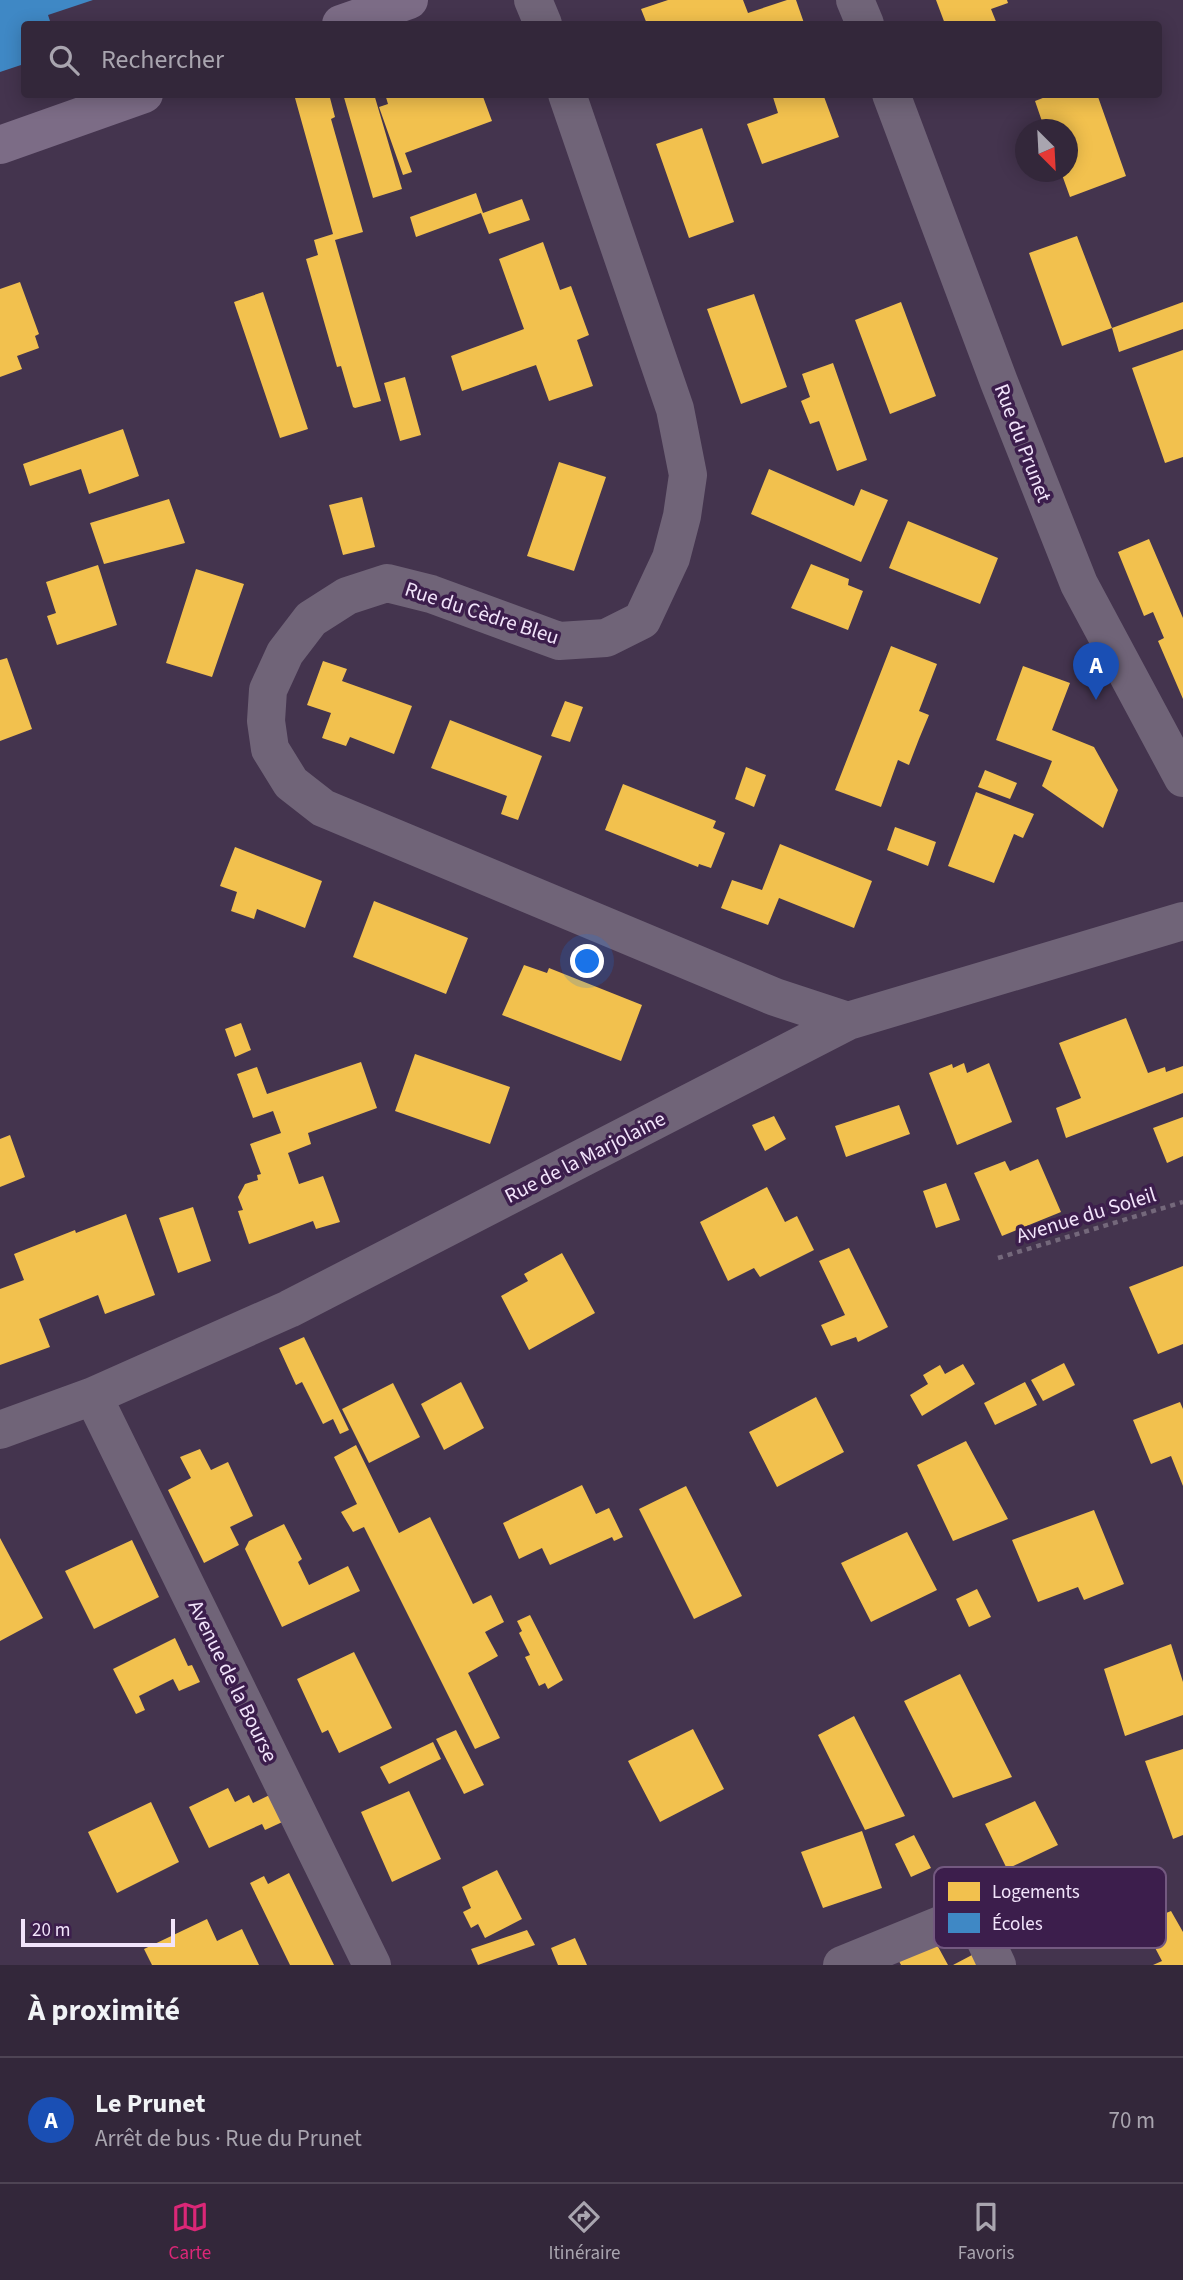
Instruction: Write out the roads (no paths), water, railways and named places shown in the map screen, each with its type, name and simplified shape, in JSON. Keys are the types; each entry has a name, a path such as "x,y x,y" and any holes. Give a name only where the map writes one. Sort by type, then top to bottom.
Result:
{"main road":[{"path":"350,21 409,0"},
{"path":"0,145 133,98"}],"street":[{"path":"533,0 542,21"},
{"path":"855,0 864,21"},
{"name":"Rue du Cèdre Bleu","path":"568,98 676,409 688,475 682,516 671,558 642,620 606,638 559,641 431,594 387,583 347,596 311,619 285,653 268,690 266,721 270,749 291,783 323,808 775,997 848,1021"},
{"name":"Rue du Prunet","path":"892,98 999,382 1079,584 1183,778"},
{"name":"Rue de la Marjolaine","path":"0,1430 93,1396 289,1309 848,1021 1183,921"},
{"name":"Avenue de la Bourse","path":"93,1396 372,1965"},
{"path":"842,1965 934,1927"},
{"path":"989,1948 997,1965"}],"place":[{"name":"Le Prunet","path":"1096,700"}]}
